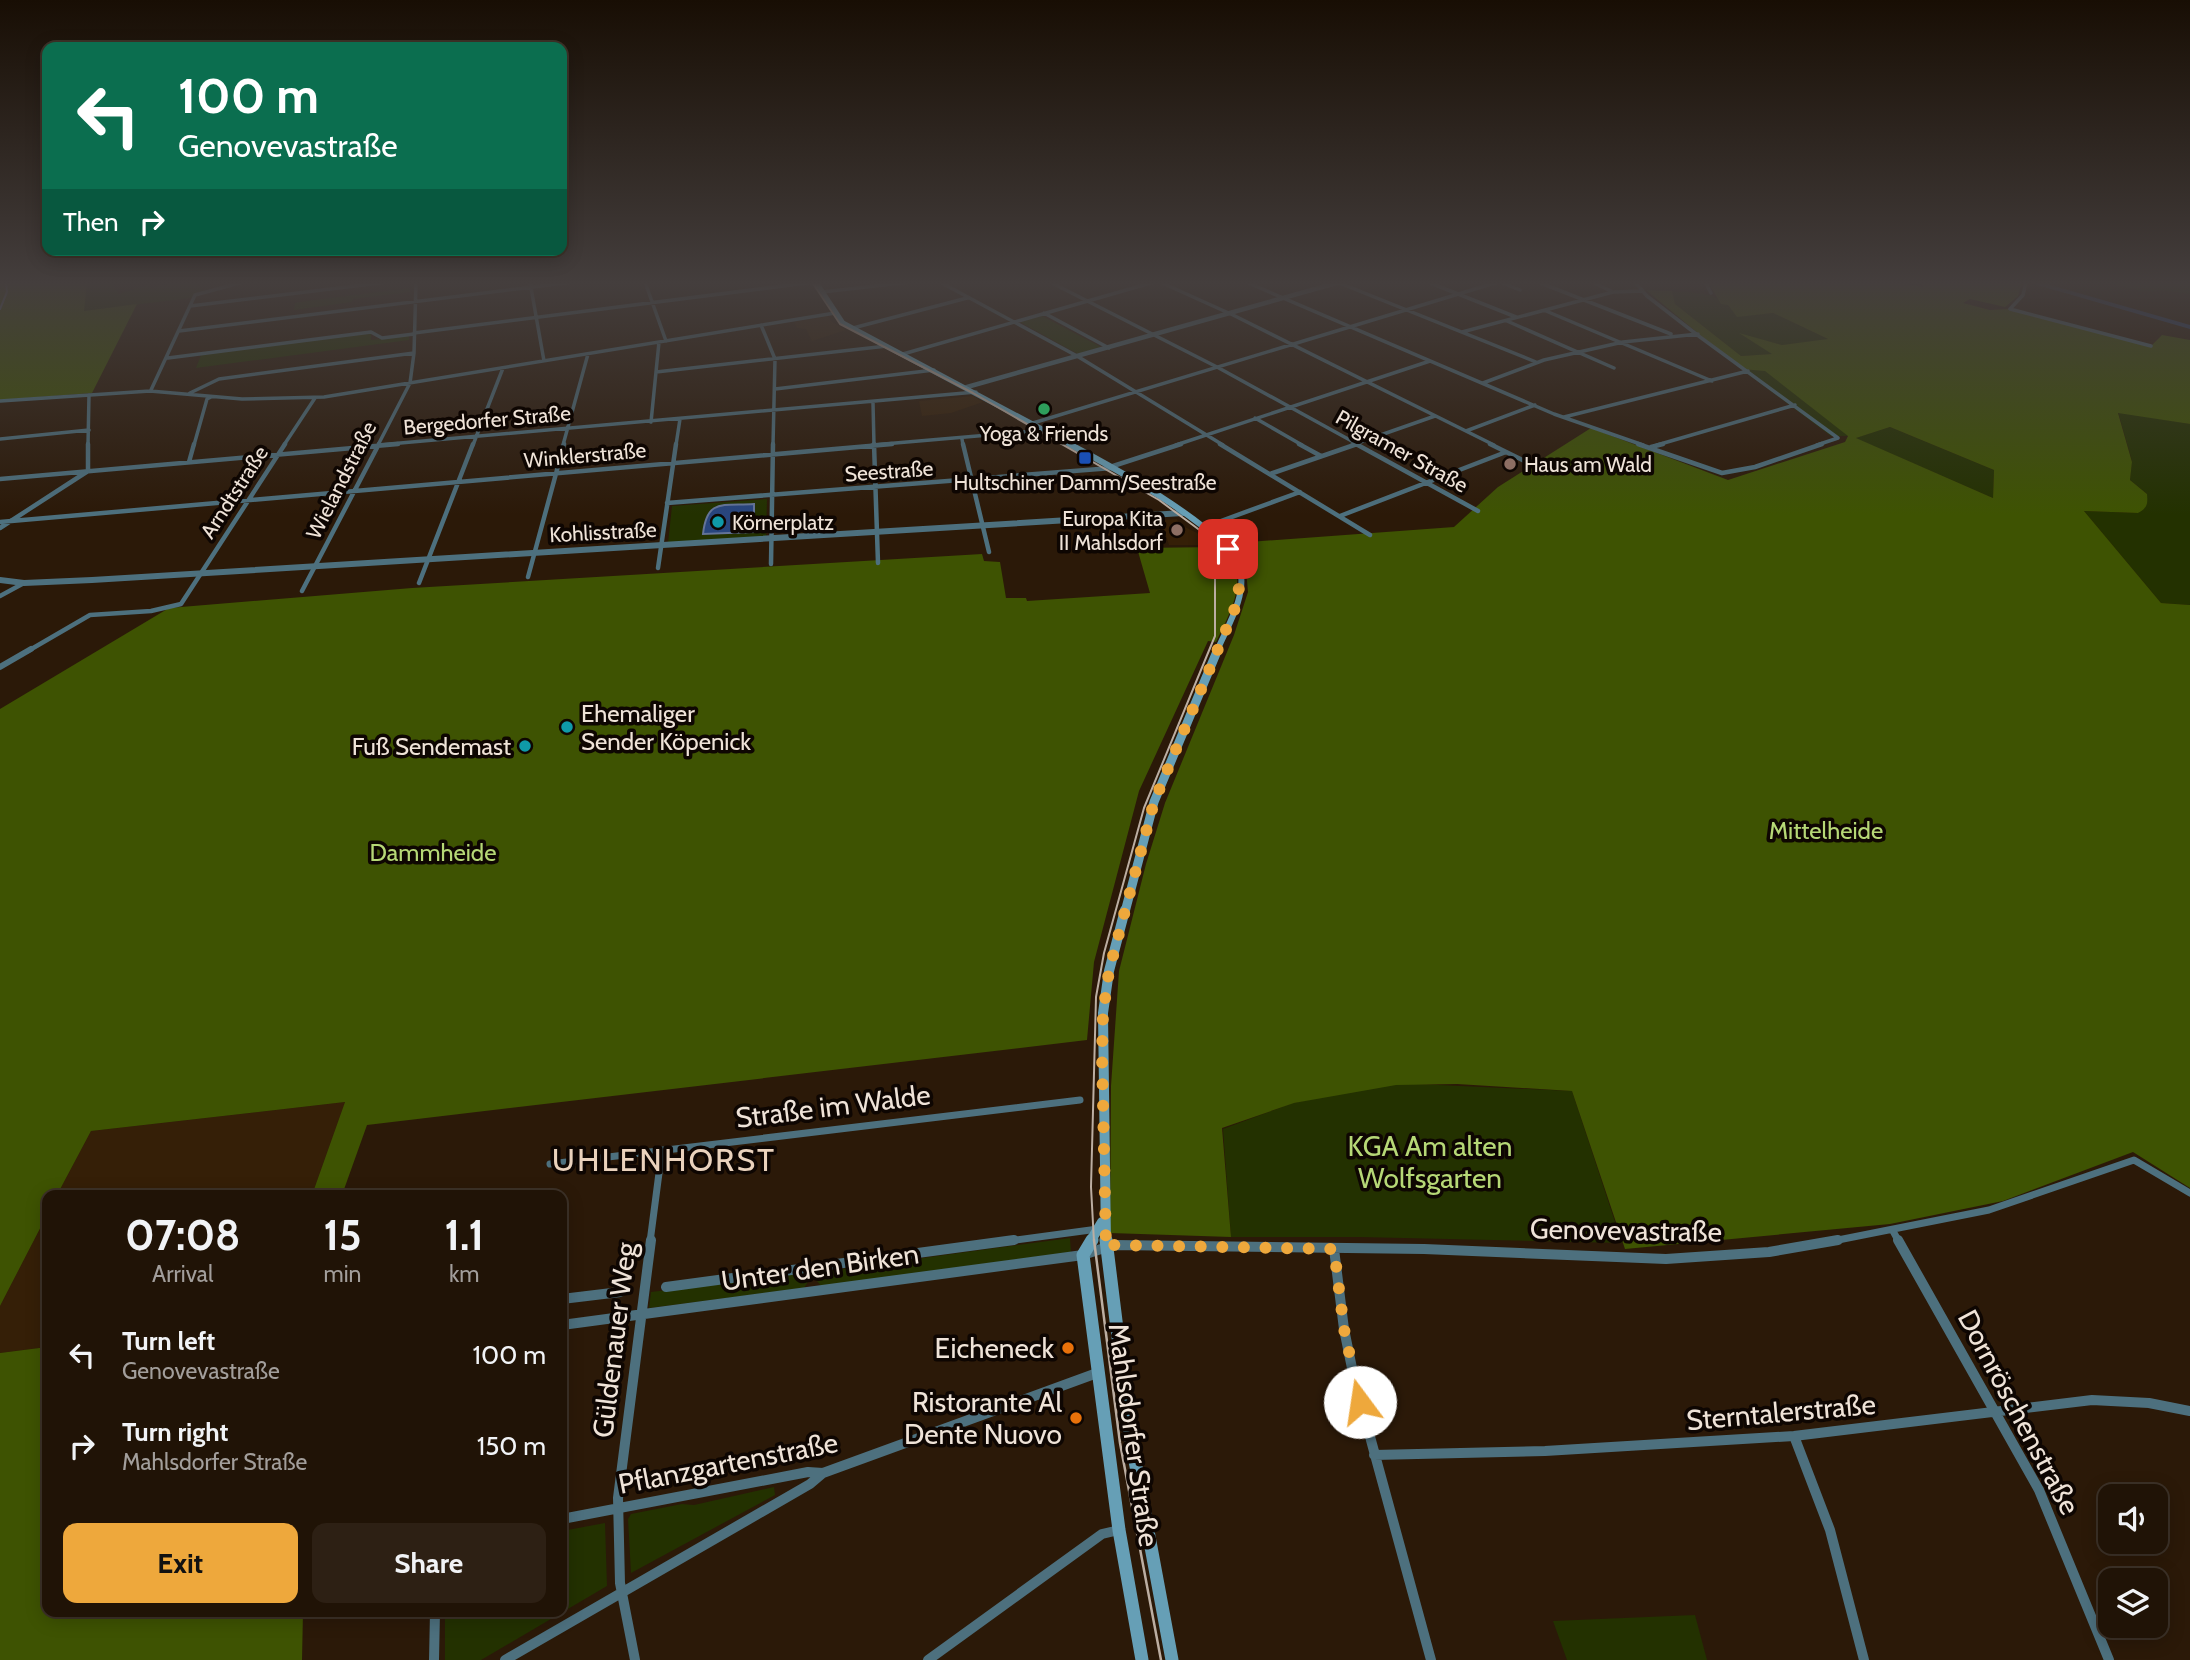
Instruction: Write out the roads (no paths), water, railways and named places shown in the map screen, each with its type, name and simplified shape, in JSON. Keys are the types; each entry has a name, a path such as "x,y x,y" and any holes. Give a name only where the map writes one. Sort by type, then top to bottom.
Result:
{"main road":[{"path":"914,359 1046,430 1184,513 1202,528"},
{"name":"Mahlsdorfer Straße","path":"1172,1660 1130,1434 1102,1226 1102,1056 1105,992 1154,802 1238,601 1240,570 1228,549 1202,528"},
{"path":"1083,1255 1102,1226"},
{"name":"Mahlsdorfer Straße","path":"1083,1255 1119,1530 1142,1660"}],"street":[{"path":"150,391 167,359"},
{"path":"188,394 219,379 365,359"},
{"path":"410,383 413,359"},
{"path":"0,401 150,391 256,400 315,398 553,359"},
{"path":"528,577 586,359"},
{"path":"651,422 657,359"},
{"path":"656,372 771,359"},
{"path":"771,564 775,359"},
{"path":"967,387 1065,359"},
{"path":"1083,359 1370,535"},
{"name":"Pilgramer Straße","path":"1203,359 1478,511"},
{"path":"1033,423 1243,359"},
{"path":"1321,359 1539,468"},
{"path":"1426,359 1535,405 1723,473 1755,467 1838,438 1732,359"},
{"path":"1530,359 1536,362"},
{"path":"1483,383 1547,359"},
{"path":"1596,359 1614,368"},
{"path":"1663,359 1712,381"},
{"name":"Seestraße","path":"667,503 1111,468 1430,361"},
{"path":"419,583 503,368"},
{"path":"775,389 934,370"},
{"path":"1564,416 1748,371"},
{"name":"Wielandstraße","path":"302,592 410,383"},
{"name":"Bergedorfer Straße","path":"0,479 976,392"},
{"path":"0,528 88,471 89,395"},
{"path":"189,462 207,399 211,397"},
{"name":"Arndtstraße","path":"0,667 90,615 151,611 181,604 315,398"},
{"path":"873,403 878,563"},
{"path":"1466,431 1535,405"},
{"path":"1651,447 1795,405"},
{"path":"1270,474 1435,416"},
{"path":"1255,418 1321,456"},
{"path":"658,568 680,419"},
{"path":"0,439 89,430"},
{"name":"Winklerstraße","path":"0,522 1046,430"},
{"path":"962,439 989,552"},
{"path":"1340,516 1506,452"},
{"path":"1202,528 1300,492"},
{"name":"Kohlisstraße","path":"0,580 24,583 201,573 1184,513"},
{"path":"0,596 24,583"},
{"name":"Straße im Walde","path":"550,1164 1080,1100"},
{"name":"Güldenauer Weg","path":"635,1660 621,1592 617,1507 662,1150"},
{"name":"Genovevastraße","path":"1106,1248 1113,1245 1424,1249 1666,1259 1769,1252 1894,1231 2029,1198 2134,1160 2190,1193"},
{"name":"Unter den Birken","path":"666,1287 1102,1226"},
{"name":"Dornröschenstraße","path":"1894,1231 1998,1412 2039,1490 2109,1660"},
{"name":"Unter den Birken","path":"567,1324 1083,1255 1106,1248"},
{"path":"1334,1249 1344,1329 1374,1455 1431,1660"},
{"path":"567,1298 620,1292"},
{"name":"Pflanzgartenstraße","path":"567,1517 808,1472 823,1473 1098,1373"},
{"name":"Sterntalerstraße","path":"1374,1455 1545,1451 1794,1436 2092,1400 2149,1403 2190,1411"},
{"path":"1794,1436 1830,1530 1864,1660"},
{"path":"505,1660 810,1484 823,1473"},
{"path":"928,1660 1102,1534 1119,1530"},
{"path":"434,1660 435,1617"}],"water":[{"path":"754,504 754,532 703,534 708,514 718,506"}],"tram line":[{"path":"908,359 973,393 1159,500 1209,537 1215,546 1215,636 1144,808 1104,953 1096,997 1091,1187 1094,1242"},
{"path":"1094,1240 1120,1443 1161,1660"}],"place":[{"name":"Yoga & Friends","path":"1044,409"},
{"name":"Hultschiner Damm/Seestraße","path":"1085,458"},
{"name":"Haus am Wald","path":"1510,464"},
{"name":"Körnerplatz","path":"718,522"},
{"name":"Europa Kita II Mahlsdorf","path":"1177,530"},
{"name":"Ehemaliger Sender Köpenick","path":"567,727"},
{"name":"Fuß Sendemast","path":"525,746"},
{"name":"Eicheneck","path":"1068,1348"},
{"name":"Ristorante Al Dente Nuovo","path":"1076,1418"}],"district":[{"name":"UHLENHORST","path":"664,1159"}],"park label":[{"name":"Mittelheide","path":"1826,830"},
{"name":"Dammheide","path":"433,852"},
{"name":"KGA Am alten Wolfsgarten","path":"1430,1162"}]}
